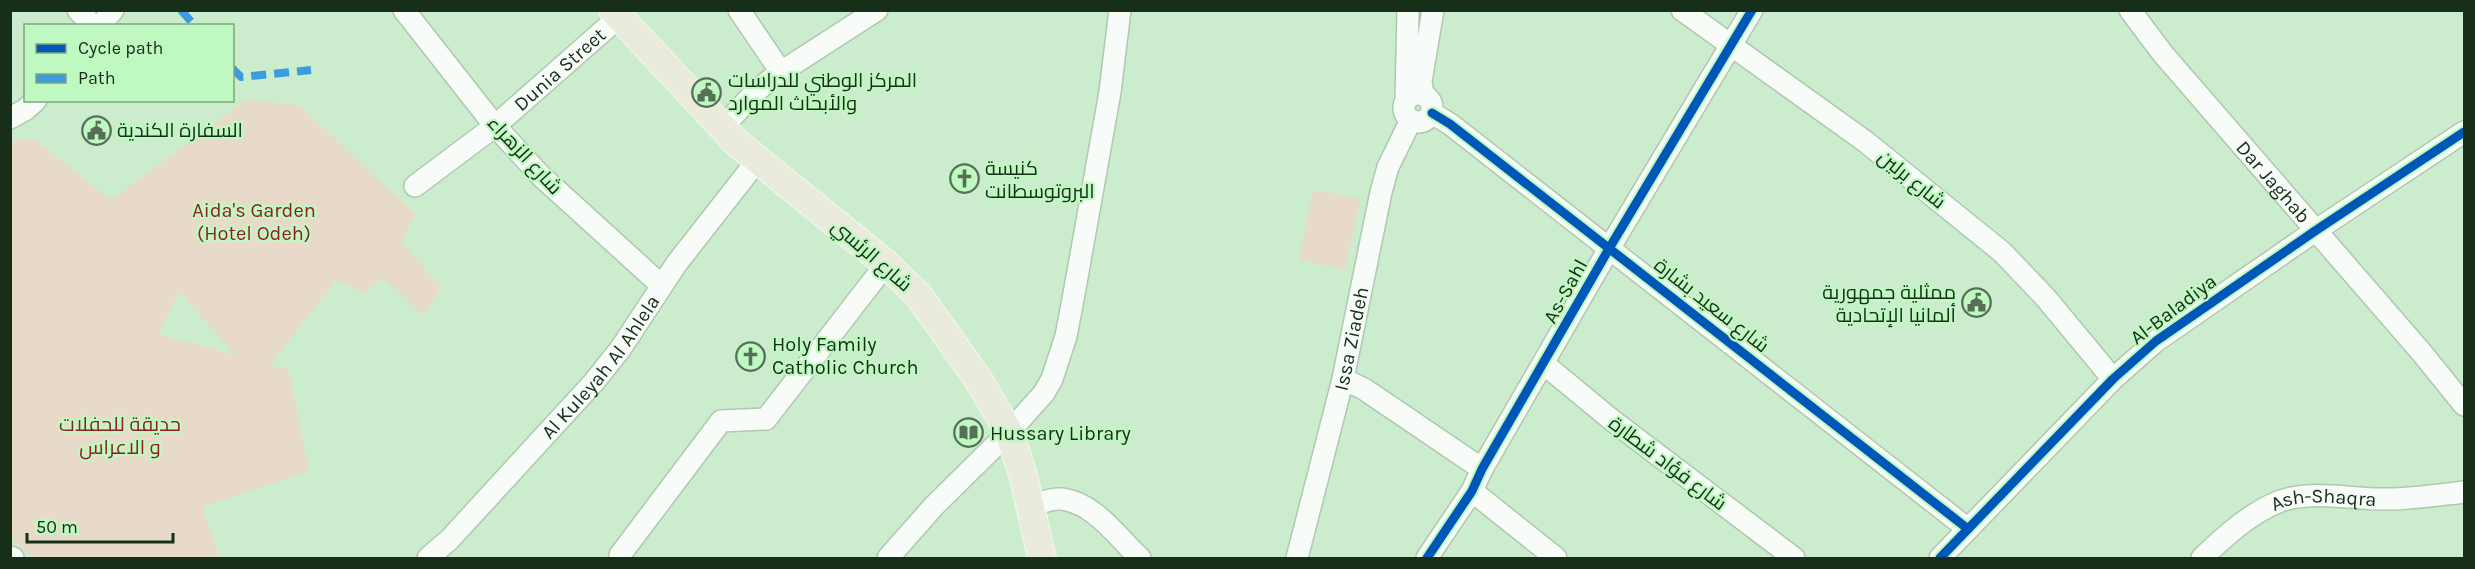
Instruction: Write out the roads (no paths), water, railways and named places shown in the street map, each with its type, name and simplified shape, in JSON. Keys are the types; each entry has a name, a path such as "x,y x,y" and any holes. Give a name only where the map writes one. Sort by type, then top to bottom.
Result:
{"main road":[{"name":"شارع الرئسي","path":"616,14 722,128 757,161 886,264 919,296 995,406 1009,432 1042,558"}],"street":[{"path":"78,10 91,24"},
{"path":"102,24 113,10"},
{"name":"شارع الزهراء","path":"404,10 495,126 542,176 661,285"},
{"path":"739,10 781,72"},
{"path":"722,128 756,91 781,72 877,10"},
{"path":"888,558 934,506 1009,432 1044,393 1052,379 1065,336 1110,92 1120,10"},
{"name":"Issa Ziadeh","path":"1298,558 1343,379 1381,192 1398,143 1418,107 1408,10"},
{"path":"1418,107 1433,10"},
{"name":"شارع برلين","path":"1683,10 1866,142 2002,252 2045,297 2113,379"},
{"name":"As-Sahl","path":"1426,558 1472,491 1482,469 1610,247 1752,10"},
{"name":"Dar Jaghab","path":"2130,10 2163,54 2422,353 2464,405"},
{"name":"Dunia Street","path":"415,186 495,126 616,14"},
{"path":"10,118 34,102"},
{"name":"شارع سعيد بشارة","path":"1418,107 1450,124 1968,529"},
{"name":"Al-Baladiya","path":"1940,558 2113,379 2156,341 2314,231 2464,132"},
{"name":"Al Kuleyah Al Ahlela","path":"428,558 450,538 573,407 621,348 661,285 706,224 757,161"},
{"path":"620,555 721,421 766,419 886,264"},
{"name":"شارع فؤاد شطارة","path":"1544,364 1613,421 1794,558"},
{"path":"1343,379 1364,389 1482,469"},
{"path":"1472,491 1556,558"},
{"name":"Ash-Shaqra","path":"2202,558 2234,529 2257,513 2279,501 2301,495 2388,499 2464,492"},
{"path":"1030,506 1049,500 1074,503 1101,519 1140,558"}],"place":[{"name":"المركز الوطني للدراسات والأبحاث الموارد","path":"707,92"},
{"name":"السفارة الكندية","path":"96,130"},
{"name":"كنيسة البروتوسطانت","path":"964,179"},
{"name":"ممثلية جمهورية ألمانيا الإتحادية","path":"1977,303"},
{"name":"Holy Family Catholic Church","path":"751,356"},
{"name":"Hussary Library","path":"969,433"}],"park label":[{"name":"Aida's Garden (Hotel Odeh)","path":"254,222"},
{"name":"حديقة للحفلات و الاعراس","path":"120,436"}]}
